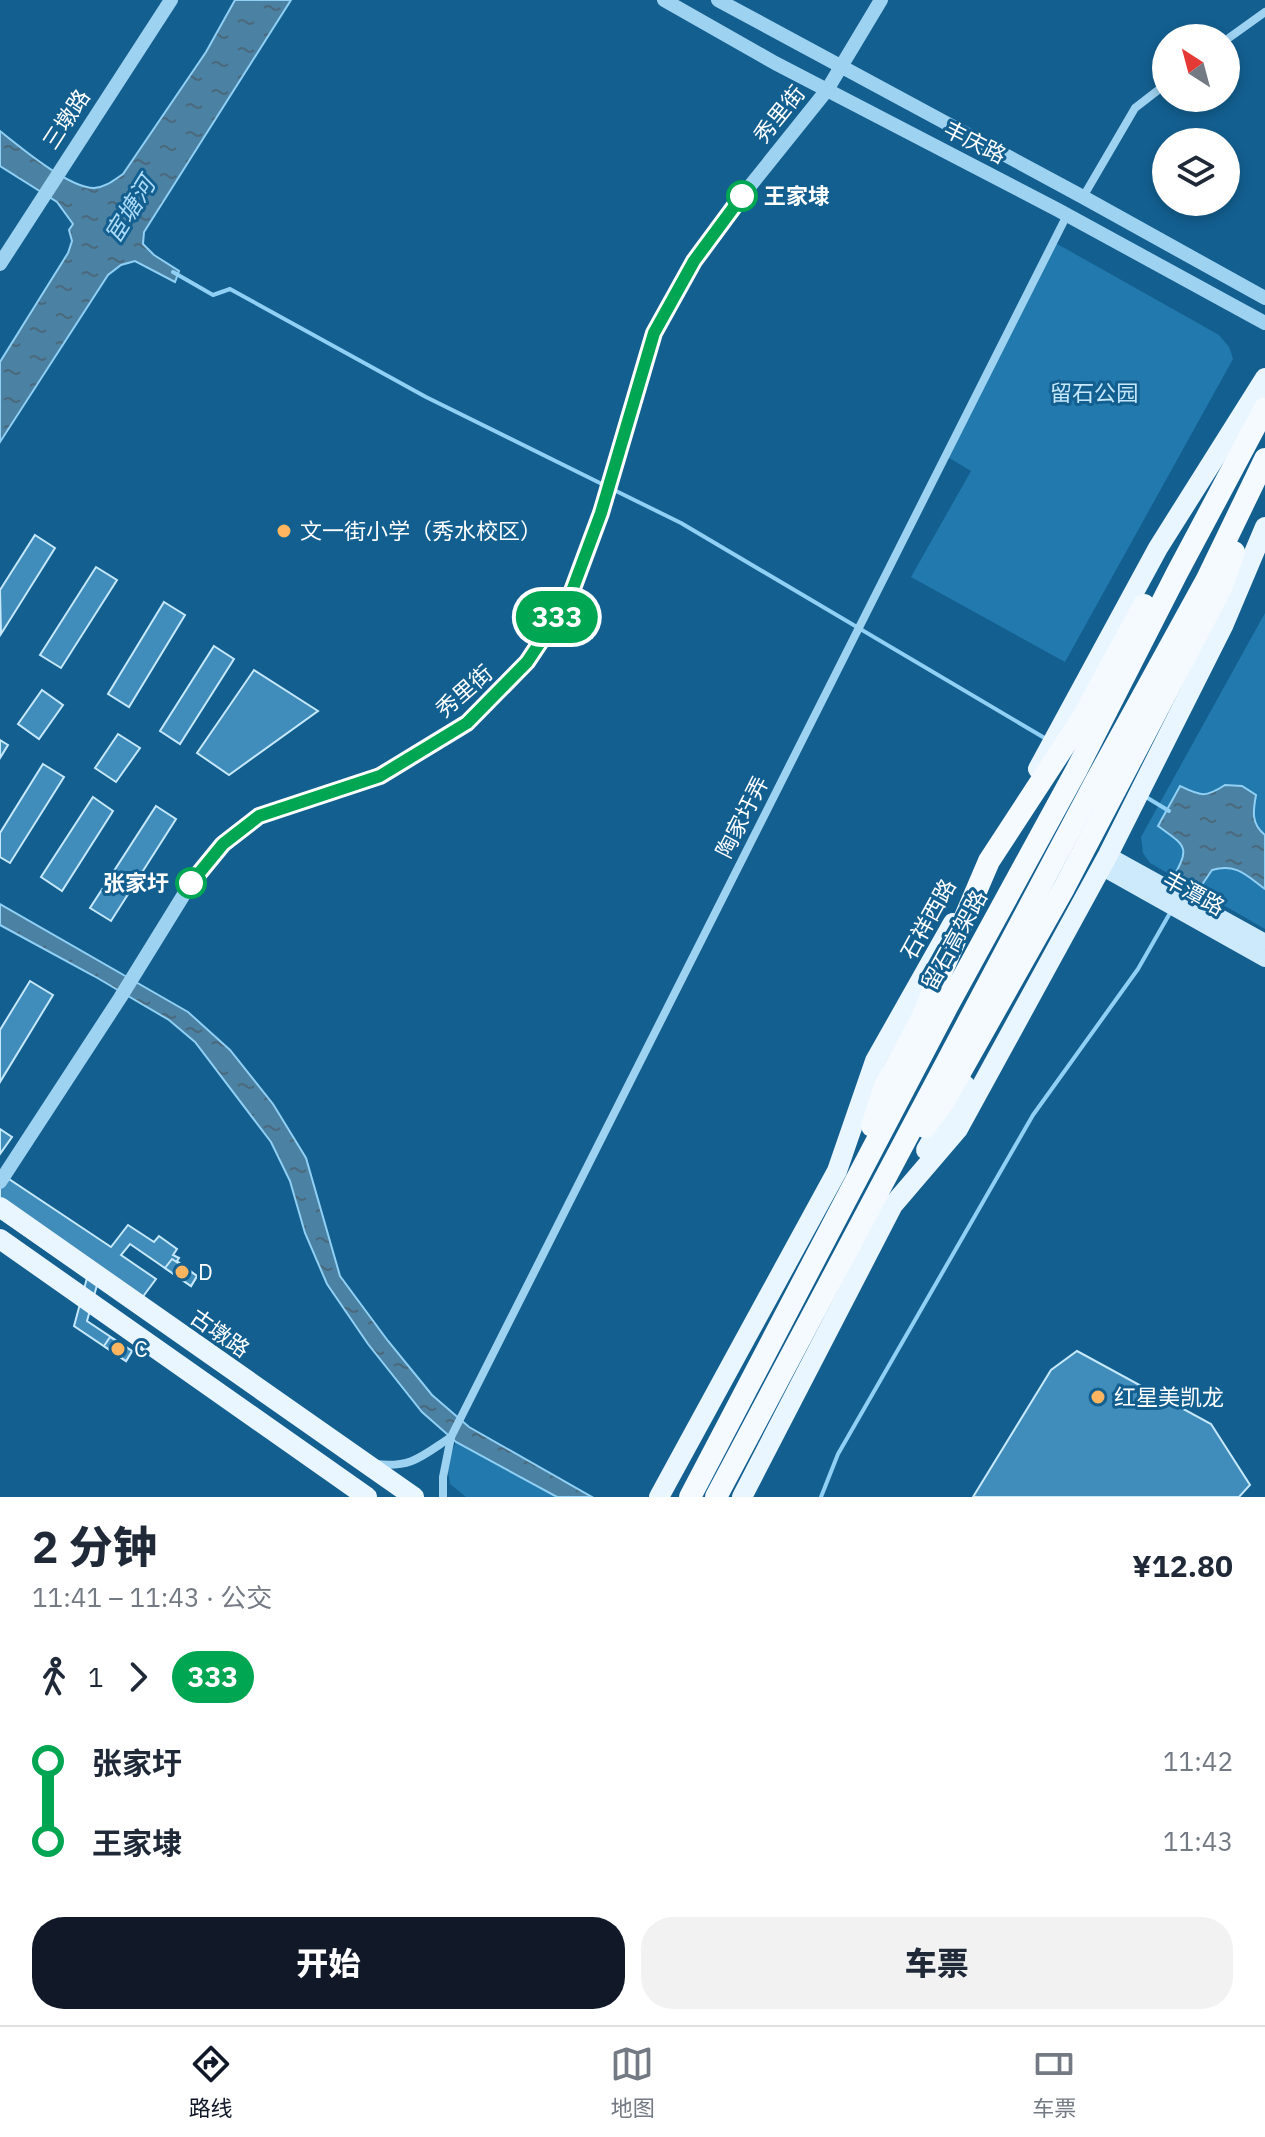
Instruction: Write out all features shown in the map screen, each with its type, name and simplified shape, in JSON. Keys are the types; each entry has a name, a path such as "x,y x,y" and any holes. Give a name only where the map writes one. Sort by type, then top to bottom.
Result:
{"highway":[{"path":"848,1195 885,1086 921,1020 989,861 1072,721 1175,562 1265,408"},
{"name":"留石高架路","path":"716,1497 882,1204 1108,786 1134,713 1214,583 1265,459"},
{"path":"882,1204 1007,991 1093,833 1108,786 1141,761 1265,468"},
{"name":"留石高架路","path":"690,1497 848,1195 1108,786 1111,702 1175,562"}],"main road":[{"path":"1072,721 1158,548 1265,378"},
{"path":"1141,761 1223,626 1265,527"},
{"path":"742,1497 882,1204 958,1129 1104,861 1108,786"},
{"name":"石祥西路","path":"659,1497 837,1171 875,1061 989,861"},
{"name":"丰潭路","path":"1104,861 1186,906 1265,942"},
{"name":"丰潭路","path":"1186,906 1265,959"},
{"name":"古墩路","path":"0,1207 414,1497"},
{"path":"0,1239 367,1497"}],"street":[{"name":"三墩路","path":"0,264 171,0"},
{"name":"丰庆路","path":"664,0 1265,323"},
{"name":"丰庆路","path":"718,0 1265,298"},
{"name":"秀里街","path":"0,1182 191,883 223,844 259,816 380,776 467,723 527,662 569,599 583,563 601,513 654,333 694,261 827,90 881,0"},
{"path":"1240,30 1265,12"},
{"path":"1083,197 1135,108 1152,95"},
{"name":"陶家圩弄","path":"443,1497 443,1477 451,1437 466,1405 1067,215"},
{"path":"365,1463 404,1465 416,1461 451,1437"}],"green space":[{"name":"留石公园","path":"1052,241 1219,335 1229,347 1233,359 1065,662 911,577 971,471 946,456"},
{"path":"1265,613 1265,929 1150,863 1143,853 1141,837"},
{"path":"456,1442 557,1497 466,1497 450,1484 447,1464"}],"water":[{"name":"宦塘河","path":"235,0 291,0 144,232 143,244 179,271 175,282 135,261 121,265 108,275 0,442 0,362 68,253 72,241 69,230 73,224 57,202 0,166 0,131 45,166 72,181 94,188 110,183 123,174 206,52"},
{"path":"1225,785 1242,786 1256,795 1255,822 1265,835 1265,889 1246,875 1228,868 1212,870 1197,892 1173,877 1182,859 1182,847 1158,826 1180,786 1203,794"},
{"path":"0,904 188,1012 230,1050 273,1104 306,1158 340,1276 388,1341 432,1395 469,1427 592,1497 557,1497 456,1442 422,1412 368,1344 327,1284 305,1233 290,1181 271,1142 195,1042 169,1020 0,925"}],"building":[{"path":"35,535 55,548 1,634 0,590"},
{"path":"96,567 117,580 61,668 40,655"},
{"path":"164,602 185,615 129,707 108,694"},
{"path":"214,646 234,659 180,744 160,731"},
{"path":"254,670 318,711 229,775 197,753"},
{"path":"42,690 63,705 39,739 18,724"},
{"path":"118,734 140,748 116,782 95,768"},
{"path":"0,740 8,745 0,758"},
{"path":"43,764 64,777 10,863 0,857 0,833"},
{"path":"93,797 113,811 62,891 41,877"},
{"path":"156,806 176,819 111,921 90,908"},
{"path":"30,981 53,995 0,1082 0,1030"},
{"path":"0,1129 12,1137 0,1154"},
{"path":"0,1173 111,1247 128,1225 154,1242 159,1236 177,1249 173,1255 179,1258 177,1261 197,1276 191,1286 130,1244 121,1255 156,1279 133,1310 97,1285 87,1321 132,1351 126,1361 74,1326 87,1278 0,1218"},
{"name":"D","path":"172,1259 197,1276 191,1286 165,1268"},
{"name":"C","path":"110,1337 132,1351 126,1361 104,1346"},
{"name":"红星美凯龙","path":"1077,1351 1211,1424 1250,1485 1239,1497 973,1497 1051,1370"}],"waterway":[{"path":"173,272 213,295 230,289 426,397 604,485"},
{"path":"612,489 681,523 1048,740"},
{"path":"1146,797 1169,811"},
{"path":"821,1497 838,1454 1033,1115 1138,969 1170,913"}],"bus line":[{"name":"333","path":"191,883 223,844 259,816 380,776 467,723 527,662 569,599 601,513 654,333 694,261 742,196"}],"place":[{"name":"王家埭","path":"742,196"},
{"name":"文一街小学（秀水校区）","path":"284,531"},
{"name":"张家圩","path":"191,883"},
{"name":"D","path":"182,1272"},
{"name":"C","path":"118,1349"},
{"name":"红星美凯龙","path":"1098,1397"}]}
